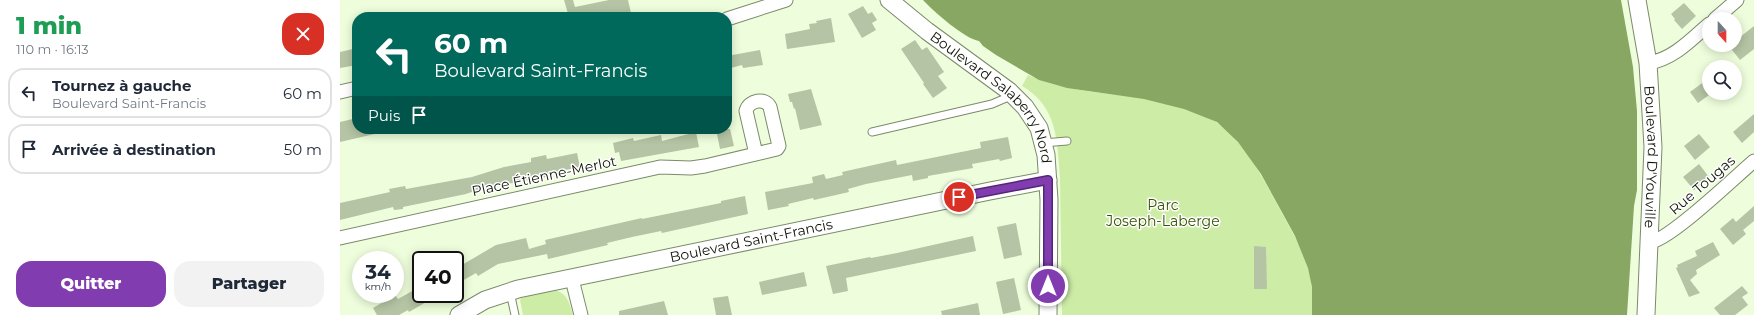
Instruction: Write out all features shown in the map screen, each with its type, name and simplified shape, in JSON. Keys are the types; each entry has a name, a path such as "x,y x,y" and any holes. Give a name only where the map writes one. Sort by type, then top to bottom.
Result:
{"street":[{"path":"732,17 786,0"},
{"name":"Boulevard Salaberry Nord","path":"889,0 927,31 1013,95 1030,113 1039,128 1043,143 1048,180 1048,315"},
{"name":"Boulevard D'Youville","path":"1637,0 1648,63 1653,147 1646,315"},
{"path":"1723,12 1737,0"},
{"path":"1648,63 1655,62 1674,53 1702,30"},
{"path":"340,92 352,89"},
{"name":"Place Étienne-Merlot","path":"340,238 660,167 697,168 756,154"},
{"name":"Rue Tougas","path":"1650,242 1661,239 1677,227 1754,161"},
{"name":"Boulevard Saint-Francis","path":"458,315 485,300 510,291 982,192 1048,180"},
{"path":"572,279 581,315"}],"lane":[{"path":"872,132 992,104 1013,95"},
{"path":"1043,143 1067,141"},
{"path":"510,291 516,315"}],"green space":[{"name":"Parc Joseph-Laberge","path":"1028,75 1064,87 1136,97 1172,105 1207,117 1225,129 1243,148 1259,171 1299,244 1308,266 1312,295 1312,315 1062,315 1060,178 1058,151 1053,126 1043,104 1034,94 1022,86"},
{"path":"554,290 559,291 565,296 573,315 523,315 520,300 521,298"}],"shaded area":[{"path":"923,0 1621,0 1633,67 1637,111 1637,190 1634,206 1627,315 1312,315 1312,287 1308,268 1295,236 1261,174 1238,142 1217,122 1184,109 1144,99 1067,88 1039,80 996,55 983,46 979,41 958,30"}],"building":[{"path":"564,0 573,0 575,7 609,0 628,0 631,12 568,12"},
{"path":"1684,3 1696,16 1682,29 1671,14"},
{"path":"863,6 868,14 872,12 877,20 872,23 876,30 862,38 848,14"},
{"path":"831,18 835,42 787,49 785,34 810,29 809,24"},
{"path":"1754,26 1754,49 1740,60 1734,52 1742,52 1742,35"},
{"path":"915,40 922,50 927,47 944,72 938,76 947,88 933,98 901,49"},
{"path":"352,49 352,66 340,68 340,52"},
{"path":"760,50 763,65 743,68 742,65 732,68 732,55"},
{"path":"1702,83 1702,100 1698,103 1690,92"},
{"path":"811,89 822,125 800,130 795,108 794,109 792,102 790,102 788,94"},
{"path":"1754,114 1754,132 1742,143 1733,132"},
{"path":"352,119 352,134 375,134 340,142 340,122"},
{"path":"688,134 696,134 699,147 621,161 619,152 615,153 613,143 633,138 634,141 661,135 662,141"},
{"path":"717,134 731,134 734,146 720,149"},
{"path":"1699,134 1710,147 1695,160 1684,146"},
{"path":"1008,137 1012,158 972,164 973,168 928,176 928,178 913,181 912,175 866,184 848,189 849,192 814,200 813,198 788,204 789,206 768,210 765,192 813,183 812,177 824,174 826,179 843,175 842,172 896,160 897,165 981,148 980,142"},
{"path":"577,153 580,167 551,173 545,175 546,177 483,188 466,194 403,207 403,209 394,210 393,207 340,220 340,203 390,192 389,189 405,186 406,189 472,177 504,167 531,162 531,158 546,155 547,159"},
{"path":"1699,164 1709,177 1694,190 1683,177"},
{"path":"745,196 748,214 662,233 661,231 632,237 607,243 608,245 548,259 547,254 498,264 478,276 476,273 464,280 464,264 496,245 526,238 529,249 546,244 545,240 642,218 721,203 721,201"},
{"path":"1754,206 1754,221 1743,230 1746,234 1733,245 1720,229 1733,218 1736,222"},
{"path":"1016,223 1022,255 1004,259 997,227"},
{"path":"973,236 976,251 846,278 848,291 833,294 826,266 897,253"},
{"path":"1713,242 1720,255 1696,270 1697,274 1690,280 1700,293 1689,297 1676,268 1678,267 1677,265 1697,256 1695,251"},
{"path":"1254,246 1266,247 1267,289 1254,289"},
{"path":"804,272 807,286 762,295 759,282"},
{"path":"1014,278 1021,310 1003,314 996,282"},
{"path":"1742,286 1748,293 1742,297 1748,305 1735,315 1720,315 1714,308"},
{"path":"412,291 412,303 424,303 409,312 408,310 399,315 377,315 373,308 381,303 404,303 404,296"},
{"path":"728,296 732,315 716,315 713,298"},
{"path":"664,301 668,315 619,315 619,311"},
{"path":"978,303 980,315 942,315 941,311"}],"route":[{"path":"959,197 1048,180 1048,286"}]}
